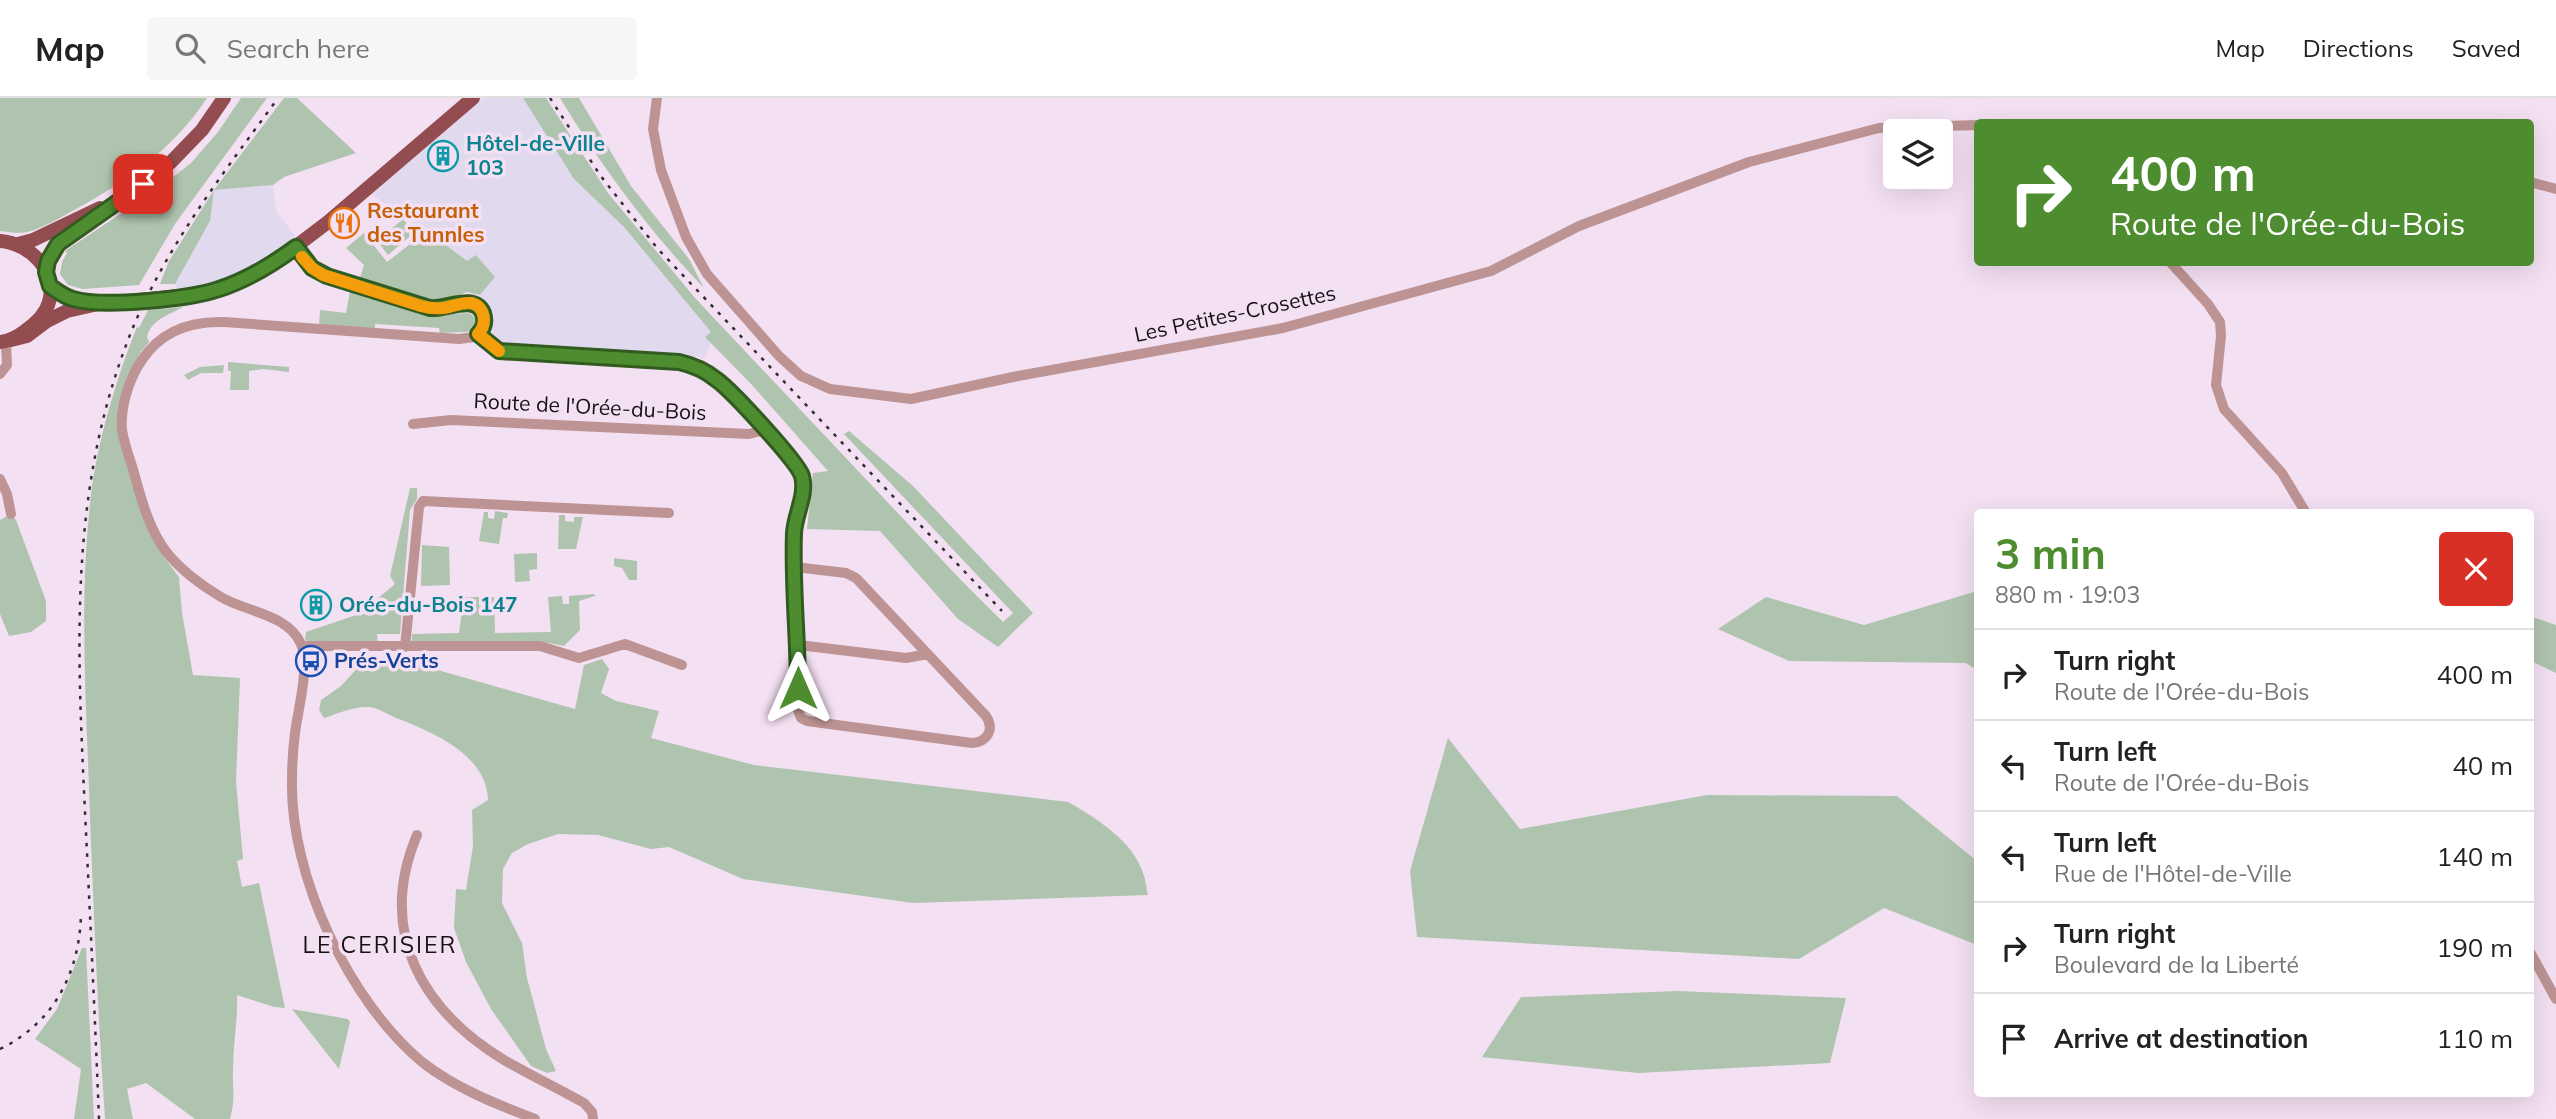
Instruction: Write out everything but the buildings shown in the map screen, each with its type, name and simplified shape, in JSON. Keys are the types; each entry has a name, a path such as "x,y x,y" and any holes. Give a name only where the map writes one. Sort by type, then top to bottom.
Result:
{"main road":[{"path":"6,341 41,317 50,299 48,261 58,244 159,172 202,130 224,98"},
{"path":"6,341 27,336 64,312 98,304 184,296 217,290 274,263 473,98"},
{"path":"0,241 18,244 33,240 119,201"},
{"path":"18,244 36,257 48,279 70,298 98,304"}],"street":[{"name":"Les Petites-Crosettes","path":"657,98 653,129 661,170 686,237 707,274 779,356 802,376 837,391 911,399 1013,377 1283,328 1491,271 1579,226 1749,162 1879,128 1974,125"},
{"path":"2534,183 2556,189"},
{"path":"296,247 312,268 327,276 430,308 441,309 467,303 476,305 481,310 484,328 478,334 459,339 209,322 175,330 154,345 139,364 131,379 122,429 143,502 164,549 177,563 222,598 287,626 296,634 302,646 304,665 292,761 298,846 316,900 360,992 396,1037 423,1063 486,1100 535,1119"},
{"path":"2174,266 2208,304 2220,322 2216,385 2224,409 2282,473 2304,509"},
{"name":"Route de l'Orée-du-Bois","path":"478,334 495,349 504,352 669,360 686,363 717,379 796,464 803,479 803,494 794,530 795,567 799,645 798,710 804,721 972,743 982,741 990,730 988,719 856,578 846,573 795,567"},
{"path":"0,374 7,365 6,341"},
{"name":"Route de l'Orée-du-Bois","path":"413,424 451,420 749,434 765,429"},
{"path":"0,479 7,494 11,514"},
{"path":"405,647 419,507 423,502 669,513"},
{"path":"302,646 540,646 579,658 625,644 682,665"},
{"path":"799,645 906,658 928,654"},
{"path":"417,835 404,875 403,918 409,950 429,992 449,1016 478,1042 503,1059 584,1103 592,1112 593,1119"},
{"path":"2534,959 2556,999"}],"shaded area":[{"path":"484,98 523,98 574,179 624,227 711,332 706,337 711,343 704,359 696,356 693,362 504,350 482,333 488,311 480,295 495,277 476,255 467,261 370,193 406,147"},
{"path":"273,185 276,211 305,249 252,284 205,303 183,307 175,284 210,221 214,190"}],"green space":[{"path":"0,98 207,98 180,132 132,174 52,222 21,233 0,231"},
{"path":"241,98 267,98 175,224 139,285 83,289 68,285 60,274 67,253 65,251 162,186 191,163 218,132"},
{"path":"284,98 297,98 356,153 284,177 273,185 214,190"},
{"path":"523,98 546,98 608,193 695,298 961,580 1003,622 1013,613 844,434 849,431 913,486 1033,613 998,647 958,619 880,531 807,529 813,473 828,471 752,385 705,337 711,332 624,227 574,179"},
{"path":"560,98 579,98 631,186 689,259 704,288 664,244 627,197"},
{"path":"214,190 210,221 175,284 160,284 169,261"},
{"path":"403,219 414,233 388,255 377,241"},
{"path":"427,231 467,261 476,255 495,277 480,295 467,292 441,302 360,278 364,265 346,248 364,233 387,262"},
{"path":"350,291 435,315 469,313 476,318 476,327 467,332 440,333 439,328 375,324 375,331 319,325 320,310 346,313"},
{"path":"183,307 157,321 149,331 149,342 128,374 118,414 164,557 179,577 182,613 193,675 240,678 236,782 243,859 237,861 242,887 259,883 285,1008 237,995 230,1119 195,1119 146,1083 127,1089 133,1119 105,1119 96,969 86,697 84,616 87,535 94,475 103,432 115,388 137,327 139,328 148,310"},
{"path":"228,362 289,367 289,372 263,369 249,371 249,390 230,390 231,371 228,371"},
{"path":"224,365 223,373 201,373 188,380 184,375 200,367"},
{"path":"410,488 417,488 417,499 410,510 400,634 377,634 378,645 305,640 306,632 362,613 369,616 372,612 366,608 395,584 390,576"},
{"path":"495,511 508,513 507,518 503,518 499,544 479,541 484,512 488,512 488,518 494,519"},
{"path":"11,514 16,520 46,601 46,621 31,632 9,636 0,614 0,520"},
{"path":"559,515 565,515 565,521 574,522 574,517 583,517 576,549 558,549"},
{"path":"422,545 449,547 450,585 421,586"},
{"path":"537,553 537,569 529,570 530,581 515,582 514,554"},
{"path":"614,558 637,561 637,580 629,580 622,568 614,566"},
{"path":"1974,592 1974,668 1966,663 1789,661 1718,629 1766,597 1864,625"},
{"path":"562,596 563,604 569,604 569,596 595,596 579,601 580,630 564,646 549,643 412,644 412,634 459,633 464,597 479,597 479,606 486,606 486,597 494,597 495,633 551,632 548,597"},
{"path":"2534,617 2556,625 2556,673 2534,662"},
{"path":"388,656 575,709 584,665 602,659 609,669 601,693 616,701 659,711 651,738 754,765 1068,802 1101,823 1131,851 1143,873 1148,895 913,903 743,879 669,847 651,849 598,835 558,834 528,844 512,853 503,869 502,903 522,943 527,978 546,1049 556,1071 547,1073 531,1066 491,1009 466,962 454,928 456,889 466,890 473,846 472,810 488,800 485,784 478,770 456,747 426,730 377,709 355,708 324,718 319,710 321,700 341,686 362,663"},
{"path":"1448,738 1520,829 1707,795 1897,796 1974,859 1974,944 1884,908 1799,959 1417,937 1410,871"},
{"path":"82,948 86,948 94,1119 74,1119 81,1069 35,1039 57,1009"},
{"path":"1678,991 1846,998 1830,1063 1638,1073 1482,1057 1521,997"},
{"path":"292,1009 348,1019 350,1022 339,1069"}],"railway":[{"path":"99,1119 80,687 82,565 87,505 97,445 113,385 148,294 200,207 278,98"},
{"path":"550,98 600,175 657,248 1002,611"},
{"path":"0,1049 35,1025 60,993 76,955 81,913"}],"slow traffic":[{"path":"302,257 323,275 421,306 436,309 467,303 476,305 484,317 484,328 478,334 499,351"}],"place":[{"name":"Hôtel-de-Ville 103","path":"443,156"},
{"name":"Restaurant des Tunnles","path":"344,223"},
{"name":"Orée-du-Bois 147","path":"316,605"},
{"name":"Prés-Verts","path":"311,661"}],"district":[{"name":"LE CERISIER","path":"380,945"}],"route":[{"path":"143,184 58,244 48,261 46,272 50,286 70,298 98,304 193,295 228,286 274,263 296,247 312,268 327,276 430,308 441,309 467,303 476,305 484,317 484,328 478,334 499,351 679,362 701,369 717,379 796,464 801,474 803,494 794,537 799,645 798,688"}]}
